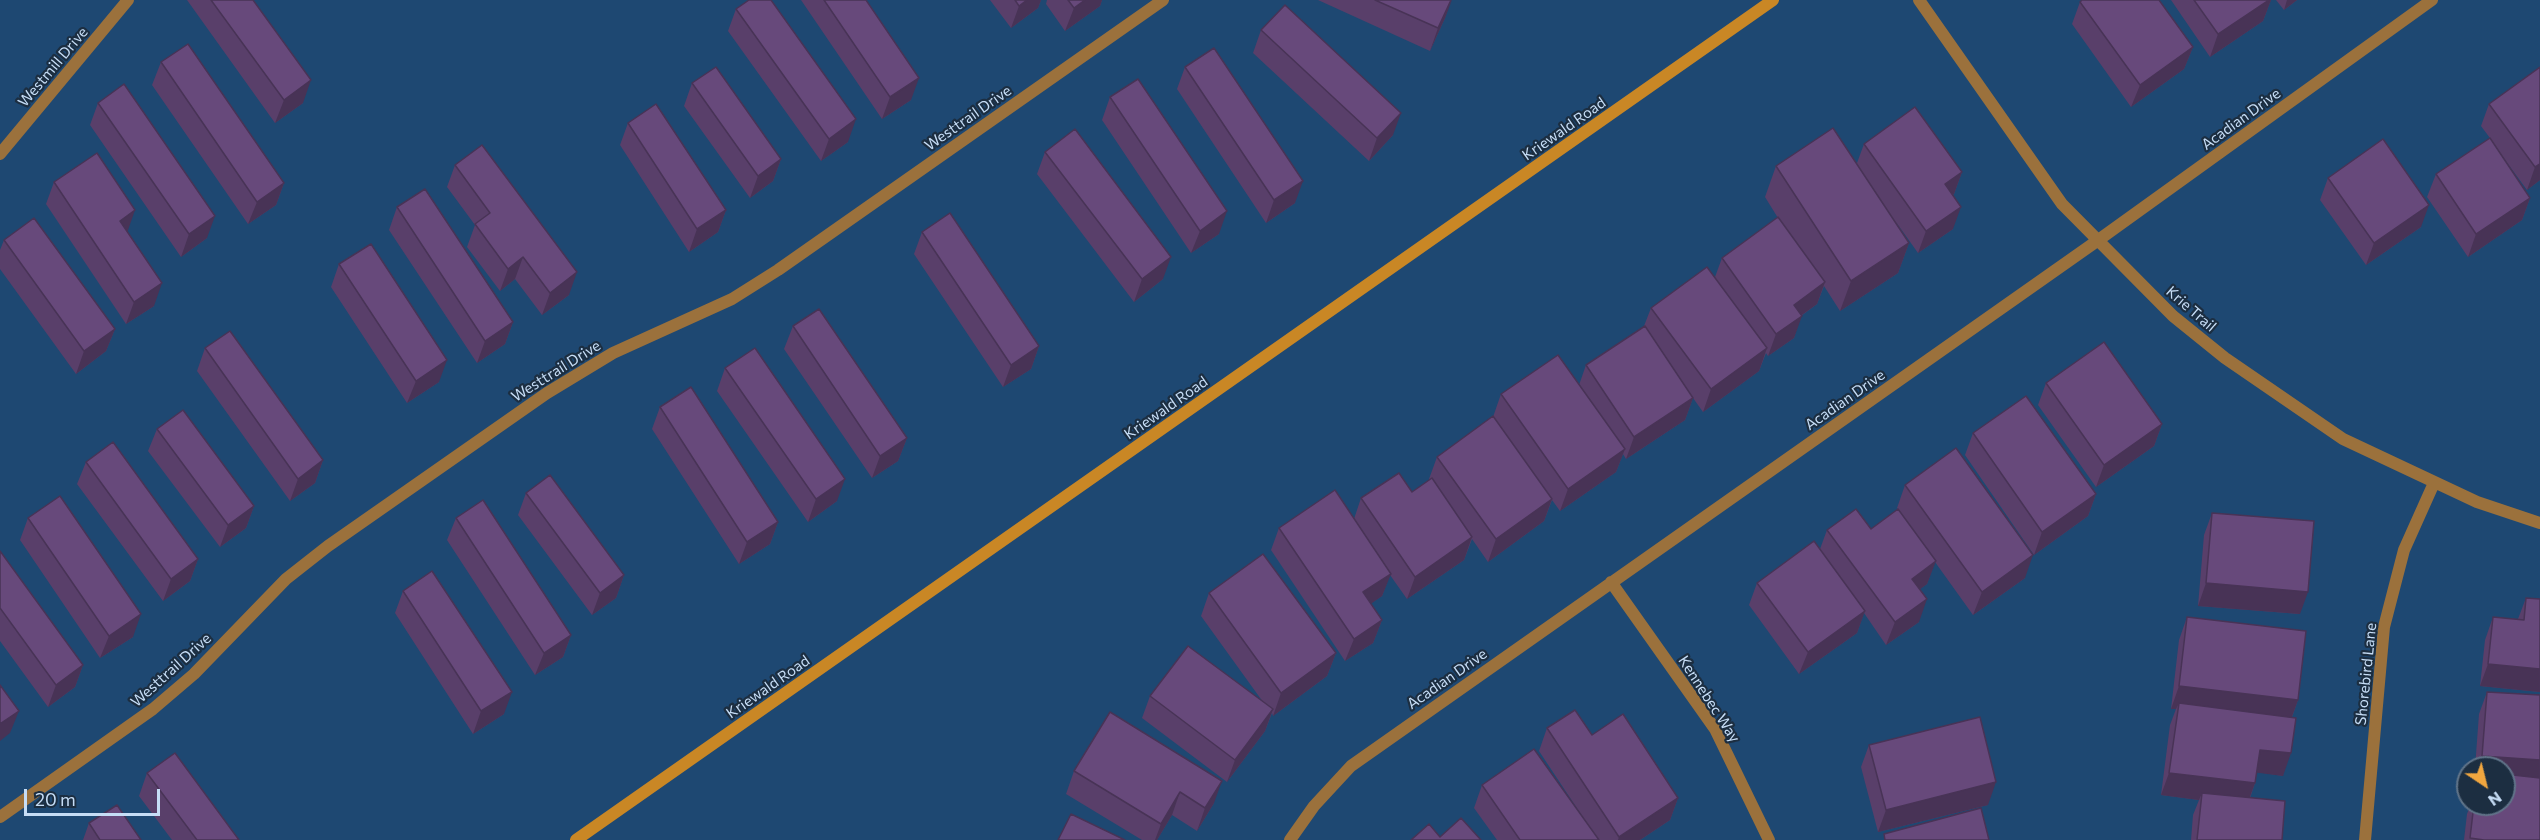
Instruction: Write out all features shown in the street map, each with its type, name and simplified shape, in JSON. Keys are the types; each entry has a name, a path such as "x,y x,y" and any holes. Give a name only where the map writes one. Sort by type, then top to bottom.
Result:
{"street":[{"name":"Westmill Drive","path":"0,154 128,0"},
{"name":"Westtrail Drive","path":"0,817 153,709 194,674 286,579 328,546 547,393 613,353 732,299 778,270 1163,0"},
{"name":"Kriewald Road","path":"576,840 1773,0"},
{"name":"Krie Trail","path":"1919,0 2062,204 2173,316 2225,358 2343,439 2477,502 2540,523"},
{"name":"Acadian Drive","path":"1290,840 1314,806 1351,766 2097,241 2432,0"},
{"name":"Shorebird Lane","path":"2365,840 2384,627 2404,550 2434,483"},
{"name":"Kennebec Way","path":"1611,582 1715,729 1769,840"}],"building":[{"path":"211,0 253,0 311,80 284,100"},
{"path":"749,0 771,0 856,119 829,139 736,9"},
{"path":"824,0 866,0 919,78 890,97"},
{"path":"1015,0 1027,0 1019,6"},
{"path":"1068,0 1085,0 1074,8"},
{"path":"1375,0 1451,0 1438,28"},
{"path":"2082,0 2159,0 2193,47 2140,85 2080,2"},
{"path":"2194,0 2269,0 2218,34"},
{"path":"1285,5 1401,113 1377,138 1261,30"},
{"path":"188,44 284,183 257,202 161,62"},
{"path":"1214,48 1303,181 1274,200 1185,67"},
{"path":"716,67 781,159 758,176 692,83"},
{"path":"2540,67 2540,164 2535,167 2489,104"},
{"path":"1138,79 1227,211 1200,231 1110,97"},
{"path":"124,84 215,216 189,234 98,103"},
{"path":"656,104 726,210 697,229 628,123"},
{"path":"1915,107 1962,172 1945,184 1961,207 1926,231 1864,144"},
{"path":"1833,128 1909,243 1851,281 1776,166"},
{"path":"1075,129 1171,257 1142,279 1045,152"},
{"path":"2490,138 2530,198 2476,234 2436,174"},
{"path":"2383,139 2429,205 2374,243 2328,178"},
{"path":"482,145 577,272 550,293 523,257 508,269 475,224 490,213 455,165"},
{"path":"97,153 135,210 120,221 162,283 134,302 54,182"},
{"path":"425,189 513,322 485,341 397,207"},
{"path":"950,213 1039,346 1011,365 922,232"},
{"path":"1778,217 1825,282 1794,305 1802,316 1776,334 1722,258"},
{"path":"34,218 115,329 84,351 4,240"},
{"path":"371,244 447,360 416,381 339,264"},
{"path":"1707,267 1767,348 1711,389 1651,308"},
{"path":"819,309 907,438 880,456 793,326"},
{"path":"1645,326 1693,398 1634,437 1586,365"},
{"path":"230,331 323,460 298,479 205,348"},
{"path":"2104,342 2162,424 2104,465 2046,383"},
{"path":"755,348 845,479 816,499 725,368"},
{"path":"1558,355 1625,449 1568,489 1501,394"},
{"path":"691,387 778,522 747,542 660,407"},
{"path":"2026,396 2096,494 2042,532 1973,433"},
{"path":"183,410 254,506 228,525 157,429"},
{"path":"1493,416 1552,499 1496,539 1437,457"},
{"path":"113,442 198,559 171,579 86,462"},
{"path":"1956,448 2033,555 1982,592 1905,485"},
{"path":"1399,473 1412,492 1432,478 1472,537 1415,577 1361,498"},
{"path":"550,475 624,575 600,593 526,493"},
{"path":"1335,490 1391,574 1363,592 1382,620 1354,639 1279,528"},
{"path":"60,496 141,614 109,636 28,518"},
{"path":"483,500 571,635 544,653 456,518"},
{"path":"1856,509 1871,529 1898,509 1936,561 1912,579 1927,599 1895,622 1827,530"},
{"path":"2212,513 2314,521 2308,592 2206,583"},
{"path":"1814,541 1865,611 1808,652 1757,583"},
{"path":"0,551 83,665 56,685 0,608"},
{"path":"1263,554 1336,653 1281,693 1209,593"},
{"path":"432,571 512,692 481,711 403,591"},
{"path":"2526,598 2540,599 2540,669 2488,664 2493,617 2524,620"},
{"path":"2187,617 2306,631 2298,700 2179,686"},
{"path":"1188,646 1273,709 1235,760 1150,696"},
{"path":"0,685 19,711 0,724"},
{"path":"2487,692 2540,695 2540,760 2516,758 2516,756 2482,756"},
{"path":"2179,703 2296,718 2291,753 2260,750 2255,783 2169,773"},
{"path":"1575,710 1592,735 1623,714 1678,798 1619,837 1547,728"},
{"path":"1110,712 1222,781 1205,808 1180,792 1161,824 1074,771"},
{"path":"1980,717 1996,782 1886,810 1869,745"},
{"path":"1534,749 1599,840 1520,840 1482,785"},
{"path":"175,753 239,840 197,840 147,773"},
{"path":"2516,775 2540,778 2540,840 2470,838 2473,816 2516,816"},
{"path":"2202,793 2285,801 2282,840 2197,840"},
{"path":"117,805 141,840 100,840 89,823"},
{"path":"1981,808 1989,840 1885,840 1884,834"},
{"path":"1071,814 1125,840 1058,840"},
{"path":"1461,818 1481,840 1411,840 1429,824 1440,837"}]}
